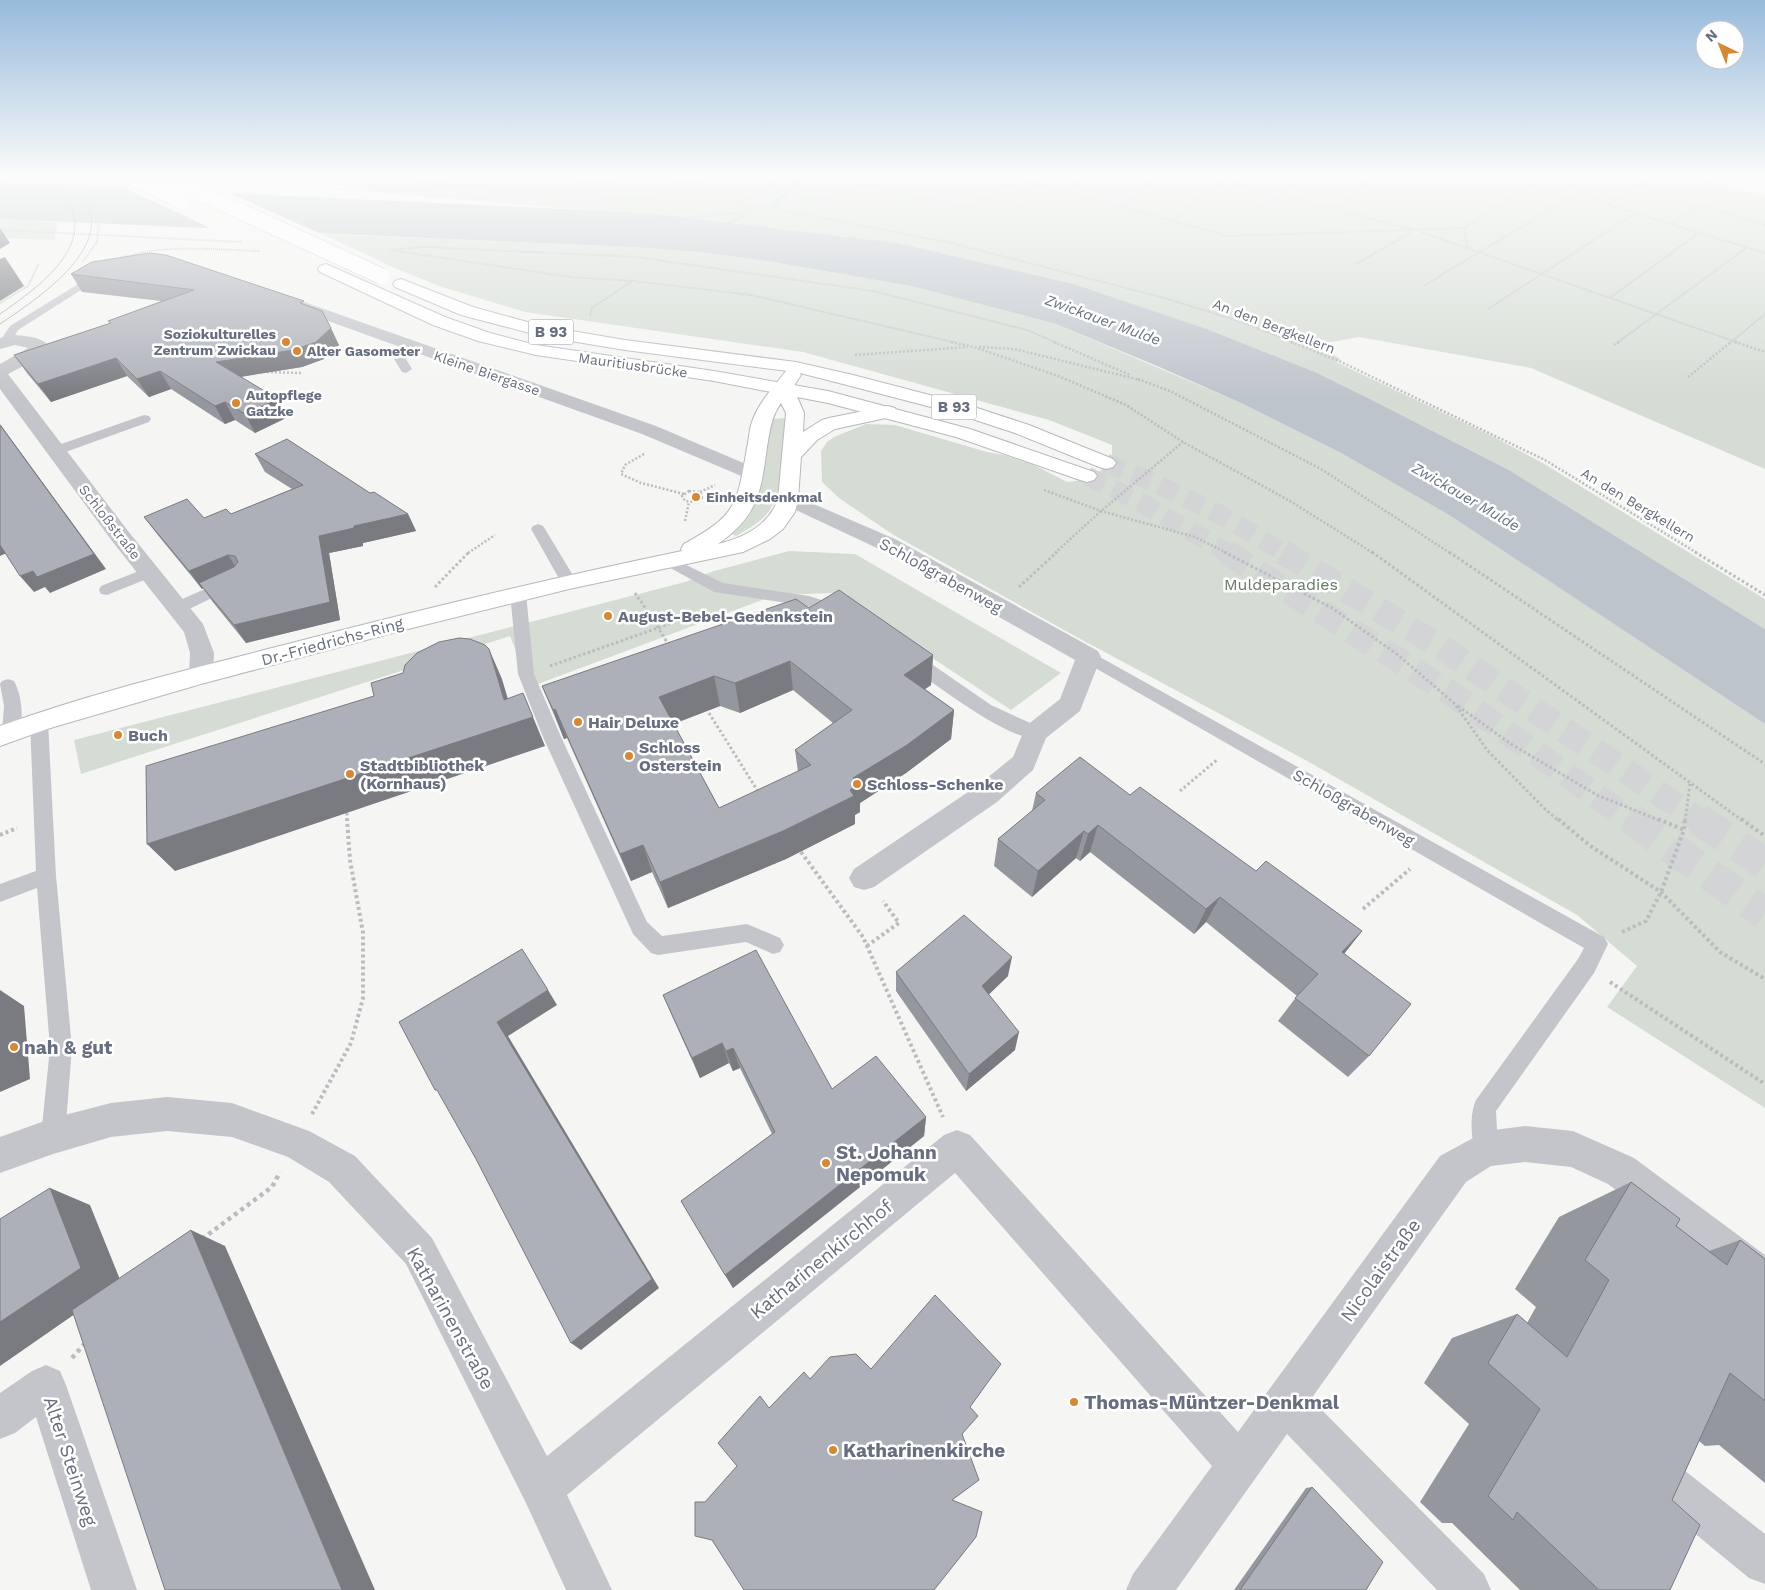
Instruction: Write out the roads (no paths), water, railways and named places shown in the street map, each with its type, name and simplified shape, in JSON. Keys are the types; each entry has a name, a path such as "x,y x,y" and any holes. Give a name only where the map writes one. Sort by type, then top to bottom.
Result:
{"main road":[{"name":"Mauritiusbrücke","path":"325,250 381,276 467,311 502,322 582,338 796,367"},
{"name":"Mauritiusbrücke","path":"322,267 438,321 493,339 555,353 784,388"},
{"name":"Dr.-Friedrichs-Ring","path":"668,561 711,539 735,520 747,501 762,420 796,367"},
{"name":"B 93","path":"796,367 960,409 1022,429 1106,463"},
{"name":"Dr.-Friedrichs-Ring","path":"5,734 39,722 201,675 518,594 718,552 748,541 775,524 784,512 788,499 795,413 784,388"},
{"name":"B 93","path":"784,388 888,412 963,433 1086,476"},
{"path":"793,454 810,436 829,424 888,412"}],"street":[{"path":"102,272 122,269"},
{"name":"Kleine Biergasse","path":"270,295 649,430 753,474"},
{"path":"0,371 27,357 40,346 22,340 3,342"},
{"name":"Schloßstraße","path":"0,376 55,451 195,630 202,653 201,675"},
{"name":"Schloßgrabenweg","path":"788,499 887,544 1089,657"},
{"path":"864,878 987,794 1024,763 1035,733 1071,704 1089,657"},
{"name":"Katharinenstraße","path":"0,1156 53,1136 111,1120 167,1114 232,1120 297,1144 342,1169 419,1252 541,1488 588,1590"},
{"name":"Nicolaistraße","path":"1149,1590 1286,1403 1453,1169 1486,1149 1525,1144 1574,1149 1621,1172 1765,1278"},
{"name":"Katharinenkirchhof","path":"541,1488 957,1148 1240,1466"},
{"name":"Alter Steinweg","path":"0,1418 46,1385 114,1590"},
{"path":"1286,1403 1468,1590"},
{"path":"1669,1485 1765,1562"}],"lane":[{"path":"3,342 14,328 102,272"},
{"path":"406,369 400,359 409,346"},
{"path":"55,451 144,419"},
{"path":"538,528 569,582"},
{"path":"668,561 720,588 809,601 852,615"},
{"path":"107,590 149,572"},
{"path":"177,608 240,579"},
{"path":"518,594 526,674 552,737 640,928 658,946 746,933 773,945"},
{"path":"898,648 983,710 1013,725 1035,733"},
{"name":"Schloßgrabenweg","path":"1089,657 1240,741 1435,855 1597,944 1586,966 1484,1108 1486,1149"},
{"path":"5,734 13,706 8,685"},
{"path":"39,722 46,876 61,1048 53,1136"},
{"path":"0,893 46,876"}],"water":[{"name":"Zwickauer Mulde","path":"675,250 929,250 1074,284 1207,329 1315,372 1509,470 1765,629 1765,724 1449,515 1341,453 1243,404 1056,324 911,286 766,261"}],"tunnel":[{"path":"1106,463 1151,481 1221,515 1285,553"},
{"path":"1087,476 1140,502 1228,553"},
{"path":"1226,552 1455,696 1632,821"},
{"path":"1283,552 1438,645 1700,821"},
{"path":"1631,819 1765,914"},
{"path":"1698,819 1765,864"}],"tram line":[{"path":"0,314 43,281 57,266 67,250"},
{"path":"0,324 51,287 67,271 82,250"}],"place":[{"name":"Soziokulturelles Zentrum Zwickau","path":"286,342"},
{"name":"Alter Gasometer","path":"297,351"},
{"name":"Autopflege Gatzke","path":"236,403"},
{"name":"Einheitsdenkmal","path":"696,497"},
{"name":"August-Bebel-Gedenkstein","path":"608,616"},
{"name":"Hair Deluxe","path":"578,722"},
{"name":"Buch","path":"118,735"},
{"name":"Schloss Osterstein","path":"629,756"},
{"name":"Stadtbibliothek (Kornhaus)","path":"350,774"},
{"name":"Schloss-Schenke","path":"857,784"},
{"name":"nah & gut","path":"14,1047"},
{"name":"St. Johann Nepomuk","path":"826,1163"},
{"name":"Thomas-Müntzer-Denkmal","path":"1074,1402"},
{"name":"Katharinenkirche","path":"833,1450"}],"park label":[{"name":"Muldeparadies","path":"1281,584"}]}
